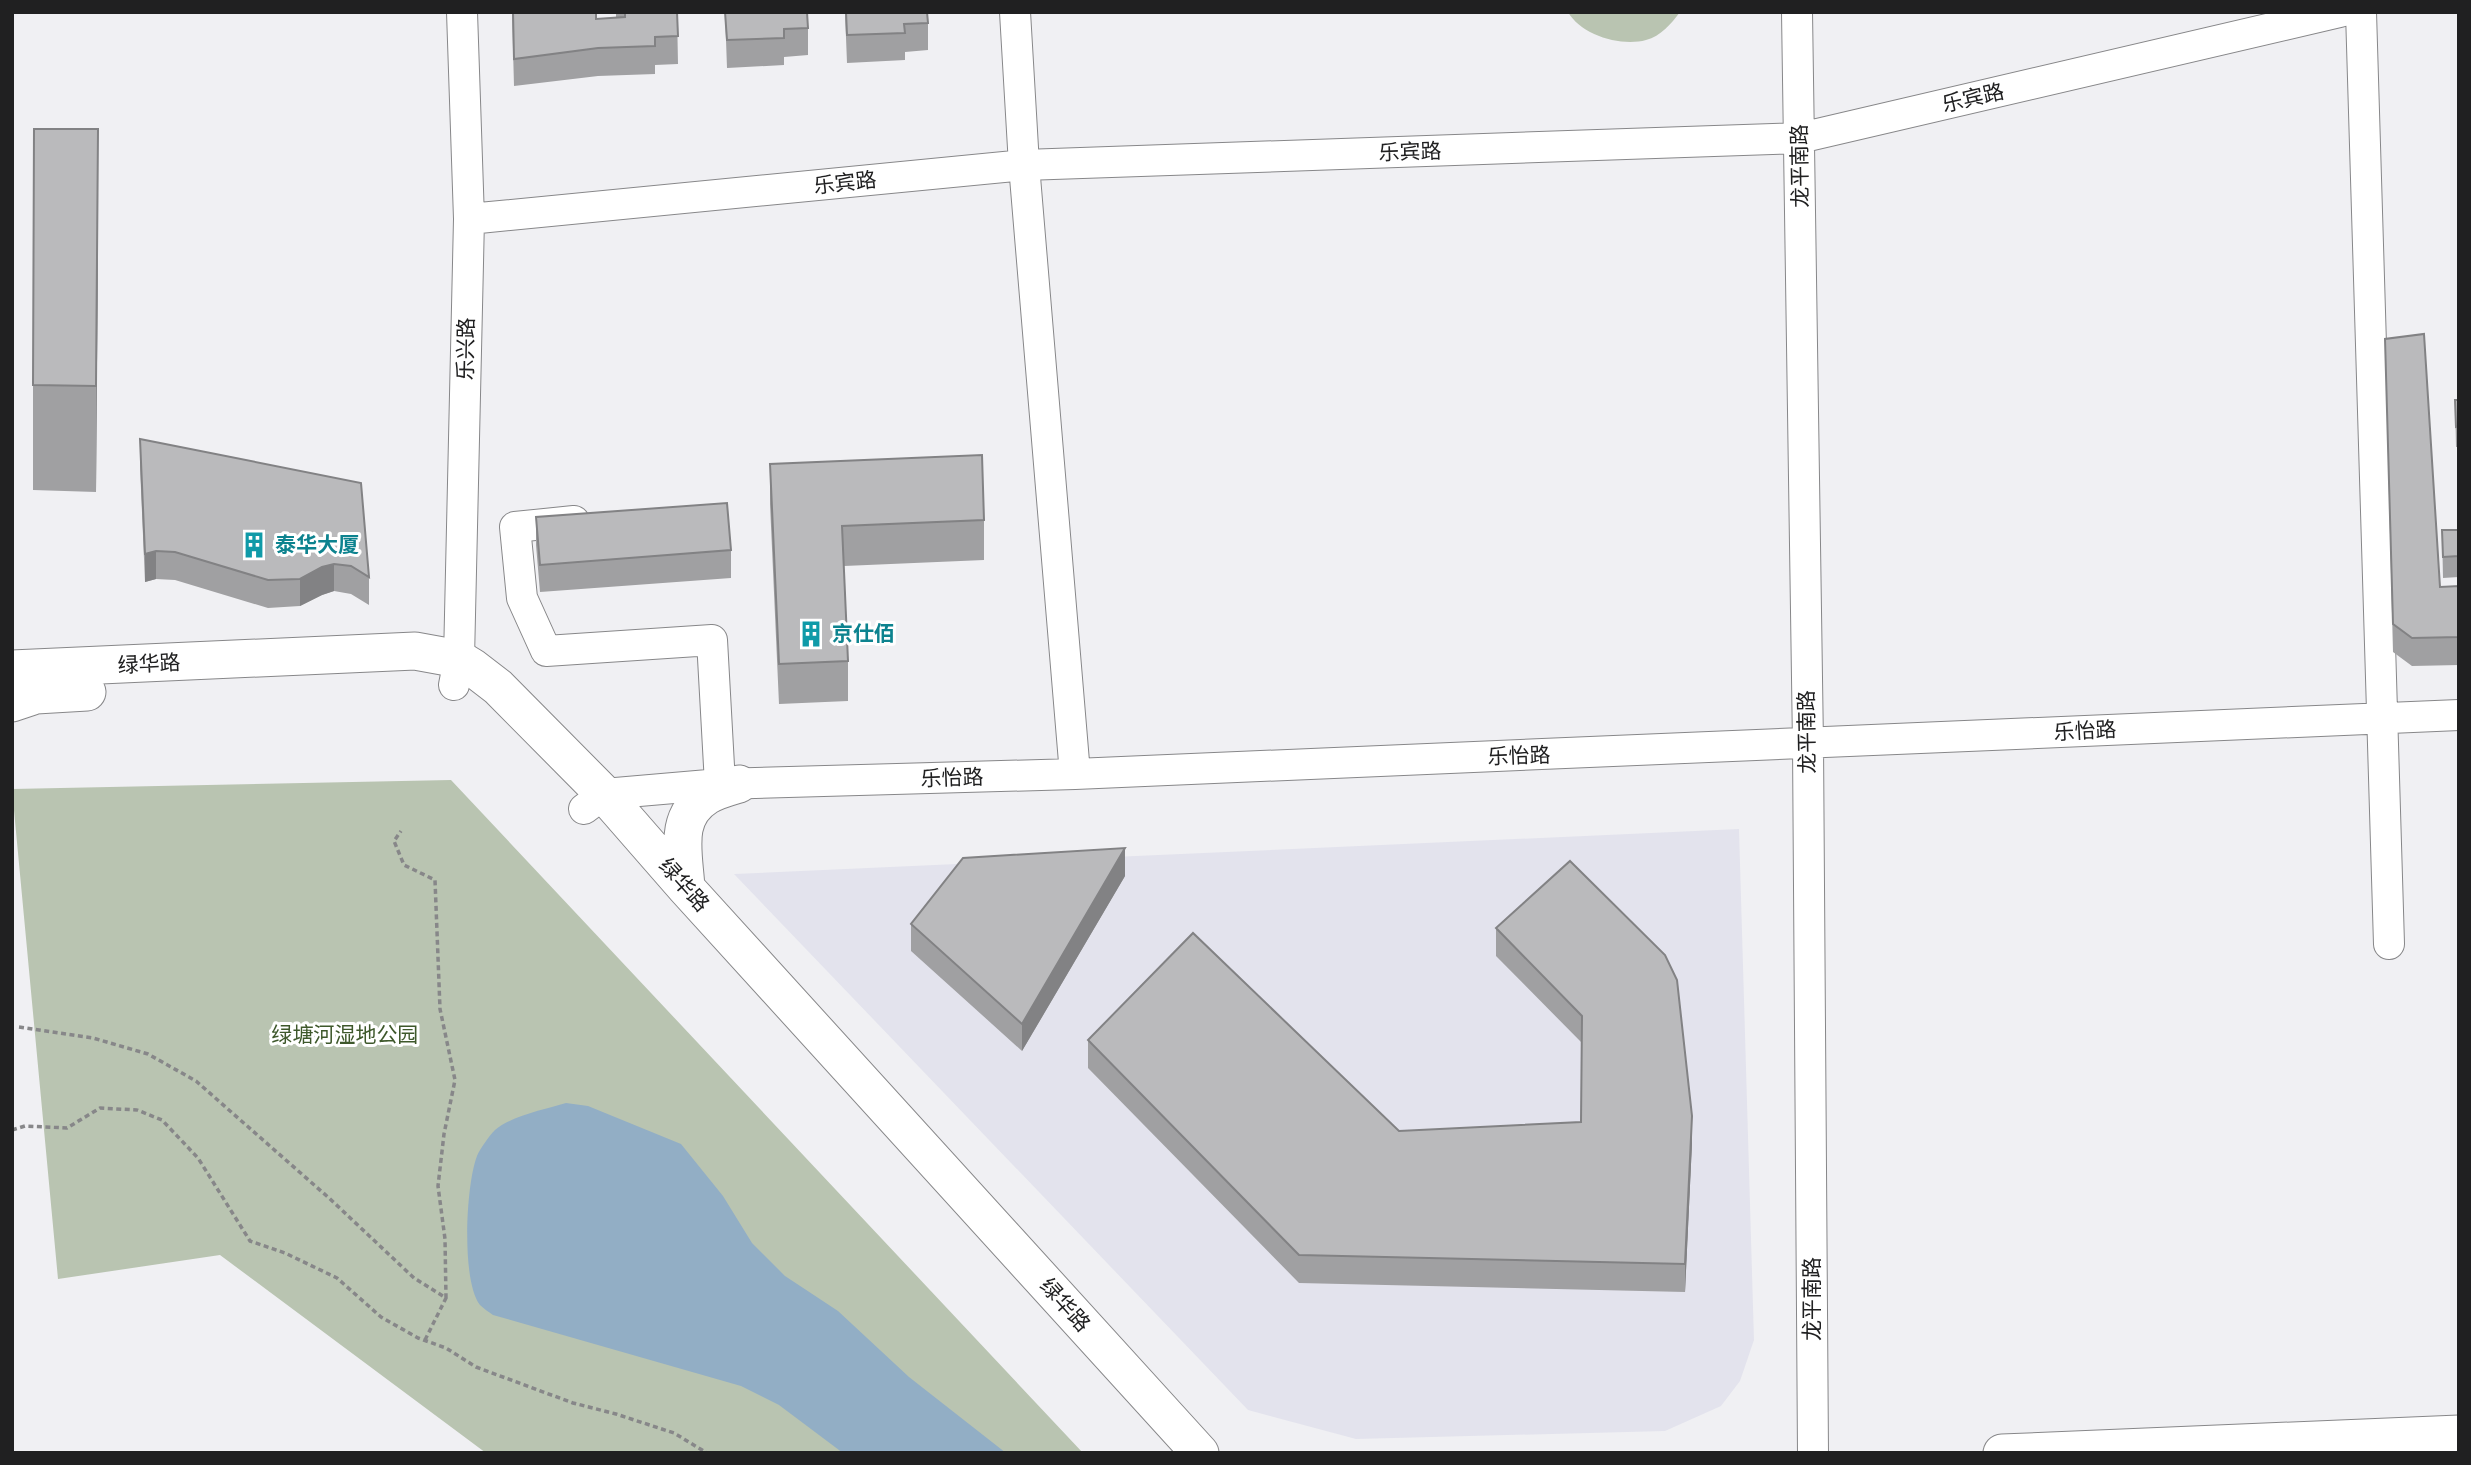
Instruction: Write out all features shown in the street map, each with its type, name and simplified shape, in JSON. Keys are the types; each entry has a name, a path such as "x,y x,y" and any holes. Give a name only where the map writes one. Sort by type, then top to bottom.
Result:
{"main road":[{"name":"绿华路","path":"12,669 415,651 456,672"},
{"name":"绿华路","path":"12,703 36,695 380,676 433,678 472,667 498,687 594,801 1171,1453"},
{"path":"686,888 683,826 688,811 708,795 729,784"},
{"name":"绿华路","path":"594,801 686,888 1199,1453"},
{"path":"2002,1453 2459,1434"}],"street":[{"name":"乐兴路","path":"456,672 469,219 462,12"},
{"path":"1015,12 1024,165 1075,774"},
{"name":"龙平南路","path":"1797,12 1808,744 1813,1453"},
{"name":"乐宾路","path":"469,219 1024,165 1800,138 2340,12"},
{"path":"2361,12 2389,944"},
{"path":"597,519 515,527 522,598 546,651 712,639 729,784"},
{"name":"乐怡路","path":"594,801 729,784 1075,774 2459,715"}],"path":[{"path":"401,831 394,841 404,865 435,880 440,1009 455,1080 444,1134 438,1186 445,1239 446,1298 425,1340"},
{"path":"19,1027 93,1038 148,1054 196,1081 329,1198 414,1278 446,1298"},
{"path":"12,1130 24,1126 67,1128 100,1108 137,1110 162,1120 198,1158 250,1241 285,1253 337,1278 381,1317 446,1348 477,1367 573,1403 616,1413 674,1433 707,1453"}],"shaded area":[{"path":"1739,829 1754,1340 1740,1381 1721,1406 1665,1431 1356,1439 1248,1410 734,874"}],"green space":[{"path":"1568,12 1680,12 1656,36 1625,42 1592,33"},
{"name":"绿塘河湿地公园","path":"451,780 1083,1453 486,1453 220,1255 58,1279 12,789"}],"water":[{"path":"566,1103 588,1106 681,1144 723,1196 752,1243 785,1276 838,1311 909,1377 1006,1453 843,1453 779,1405 741,1386 493,1315 483,1308 474,1293 470,1276 467,1232 470,1188 477,1156 490,1136 502,1125"}],"building":[{"path":"513,12 596,12 596,19 625,17 625,12 677,12 678,36 655,37 655,46 598,48 514,59"},
{"path":"725,12 807,12 808,28 784,29 784,38 727,40"},
{"path":"846,12 927,12 928,23 904,24 905,33 847,35"},
{"path":"34,129 98,129 96,386 33,385"},
{"path":"2424,334 2440,587 2459,586 2459,637 2412,638 2393,624 2385,339"},
{"path":"2455,400 2459,400 2459,426 2456,427"},
{"name":"泰华大厦","path":"140,439 361,483 369,577 351,566 334,564 300,579 268,580 175,552 156,551 145,554"},
{"name":"京仕佰","path":"982,455 984,520 842,526 848,661 779,664 770,464"},
{"path":"727,503 731,550 540,565 536,517"},
{"path":"2442,530 2459,530 2459,556 2443,557"},
{"path":"1125,848 1022,1024 911,924 963,858"},
{"path":"1570,861 1665,955 1677,980 1692,1116 1685,1264 1299,1255 1088,1040 1193,933 1399,1131 1581,1122 1582,1016 1496,928"}],"place":[{"name":"泰华大厦","path":"254,545"},
{"name":"京仕佰","path":"811,634"}]}
